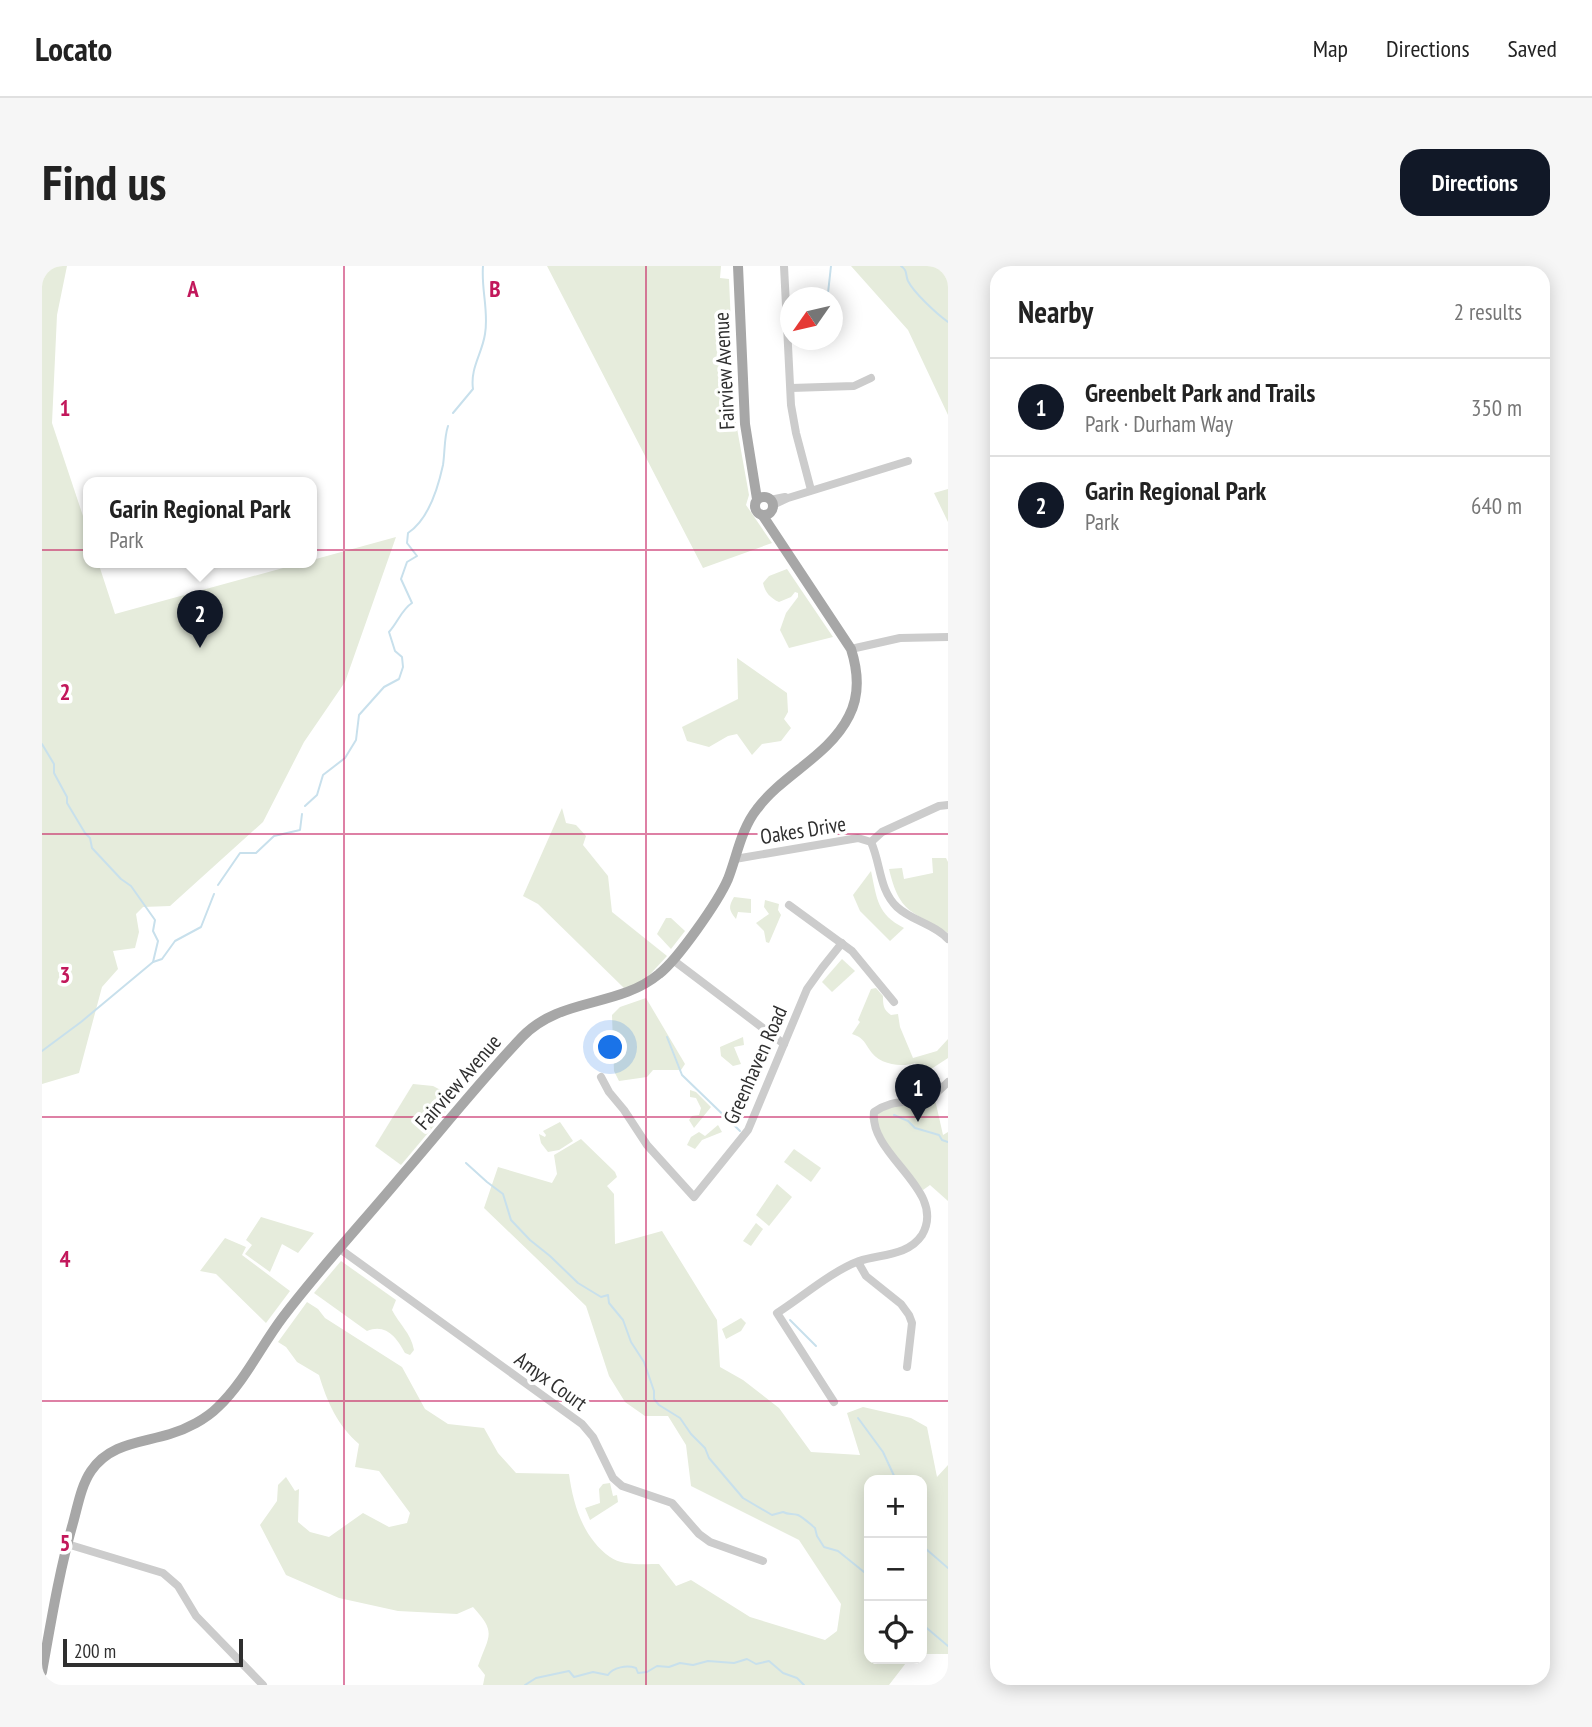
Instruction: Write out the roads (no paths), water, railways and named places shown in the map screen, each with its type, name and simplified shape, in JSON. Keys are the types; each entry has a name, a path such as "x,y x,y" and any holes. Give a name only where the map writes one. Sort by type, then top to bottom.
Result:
{"main road":[{"name":"Fairview Avenue","path":"42,1672 67,1544 84,1484 96,1465 119,1447 185,1428 206,1417 219,1406 283,1317 466,1101 533,1027 564,1009 627,994 658,975 673,960 719,897 749,821 761,804 832,740 847,720 854,702 857,680 851,649 793,562 780,538 754,473 745,424 738,266"}],"street":[{"path":"784,266 796,433 811,490"},
{"path":"791,388 854,386 872,378"},
{"path":"766,505 908,461"},
{"path":"851,649 900,638 948,637"},
{"path":"871,842 882,832 939,806 948,805"},
{"name":"Oakes Drive","path":"735,859 858,838 871,842 886,893 898,908 940,931 948,939"},
{"path":"789,905 852,951 894,1002"},
{"name":"Greenhaven Road","path":"601,1077 647,1145 694,1197 748,1130 807,989 842,943"},
{"path":"673,960 784,1044"},
{"path":"834,1402 777,1313 858,1262 908,1248 917,1241 925,1230 927,1212 924,1196 880,1140 874,1127 874,1112 895,1101 934,1095 948,1082"},
{"name":"Amyx Court","path":"340,1249 582,1424 593,1437 612,1478 622,1486 672,1503 699,1534 710,1542 764,1561"},
{"path":"858,1262 866,1276 901,1304 909,1315 912,1323 907,1367"},
{"path":"67,1544 163,1573 178,1586 196,1616 262,1685"}],"waterway":[{"path":"453,413 473,389 473,374 484,341 486,317 483,266"},
{"path":"829,287 831,266"},
{"path":"901,266 915,291 948,322"},
{"path":"305,806 317,795 323,775 345,758 356,740 359,715 384,687 399,679 403,667 402,657 395,651 389,632 412,603 401,579 407,562 417,556 407,543 408,533 427,512 435,493 443,465 448,426"},
{"path":"42,744 54,764 54,773 67,797 67,803 90,838 92,848 131,886 155,920 153,931 158,941 153,962"},
{"path":"218,885 240,853 256,853 274,836 300,830 302,814"},
{"path":"42,1051 153,962 162,959 175,941 201,927 214,894"},
{"path":"667,1037 682,1075 740,1131"},
{"path":"894,1115 908,1121 915,1128 939,1135 942,1140 948,1142"},
{"path":"466,1163 503,1194 511,1220 530,1240 578,1283 601,1297 608,1295 609,1303 623,1320 631,1342 644,1362 654,1399 680,1418 743,1498 772,1515 783,1512 800,1516 815,1528 824,1547 838,1551 864,1572"},
{"path":"790,1320 816,1346"},
{"path":"858,1418 883,1452 894,1475"},
{"path":"927,1550 948,1568"},
{"path":"927,1628 948,1646"},
{"path":"525,1685 536,1678 569,1671 574,1677 593,1672 608,1675 620,1667 636,1668 638,1673 647,1672 657,1666 669,1667 680,1663 734,1663 747,1659 756,1664 769,1661 804,1685"}],"place":[{"name":"Garin Regional Park","path":"200,648"},
{"name":"Greenbelt Park and Trails","path":"918,1122"}]}
